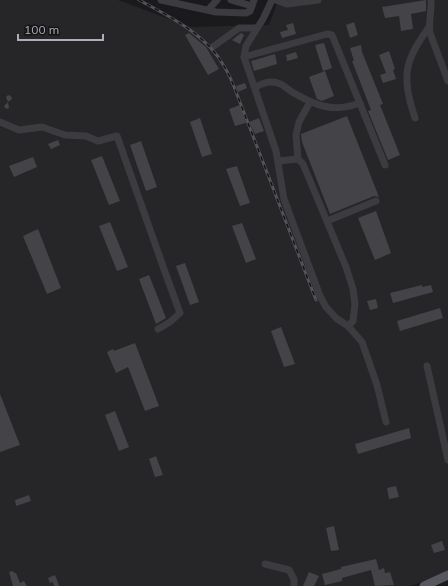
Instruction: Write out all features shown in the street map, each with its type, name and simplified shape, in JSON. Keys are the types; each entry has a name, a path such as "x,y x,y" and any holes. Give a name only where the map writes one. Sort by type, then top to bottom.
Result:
{"main road":[{"path":"424,586 448,575"}],"street":[{"path":"161,0 216,12 246,13 250,11 253,3 231,0"},
{"path":"208,10 216,0"},
{"path":"272,0 246,46 244,57 278,161 279,177 284,199 320,296 326,307 336,318 348,326 358,336 364,347 377,385 386,422"},
{"path":"276,0 287,4 318,0"},
{"path":"431,0 432,10 429,27 430,33 448,80"},
{"path":"415,118 407,83 408,67 413,52 429,27"},
{"path":"214,46 239,28 257,28"},
{"path":"244,57 327,34 332,35 385,165"},
{"path":"255,87 270,82 279,83 316,105 334,109 353,106 360,103"},
{"path":"310,102 300,122 296,135 298,159 303,164 346,267 353,289 355,304 353,321 348,326"},
{"path":"0,122 19,130 42,127 65,134 86,136 98,140 117,136 180,313 170,322 158,329"},
{"path":"278,161 298,159"},
{"path":"327,221 376,201"},
{"path":"427,366 448,460"},
{"path":"265,564 289,570 294,579 294,586"}],"shaded area":[{"path":"0,0 118,0 191,27 269,25 278,0 448,0 448,572 411,586 0,586"}],"building":[{"path":"426,0 426,11 411,14 413,29 401,31 399,16 385,18 382,7"},
{"path":"354,22 358,35 350,38 346,25"},
{"path":"293,23 296,34 282,38 280,32 288,30 286,25"},
{"path":"189,33 206,47 219,69 208,75 185,35"},
{"path":"241,33 244,35 240,44 232,40"},
{"path":"324,43 332,68 323,71 315,45"},
{"path":"361,45 362,52 383,104 380,105 400,155 388,160 368,111 371,110 352,61 354,61 350,48"},
{"path":"389,51 395,69 393,70 396,79 383,83 380,75 386,73 379,55"},
{"path":"296,52 298,58 287,61 286,55"},
{"path":"275,54 277,64 254,71 251,61"},
{"path":"325,71 334,96 322,101 317,99 309,77"},
{"path":"245,83 247,88 238,92 236,86"},
{"path":"8,95 11,96 12,99 8,102 6,97"},
{"path":"8,102 9,108 6,109 4,106"},
{"path":"240,105 246,123 235,126 229,109"},
{"path":"347,116 379,197 374,196 330,214 302,142 301,134"},
{"path":"200,118 212,154 202,157 190,122"},
{"path":"259,118 264,131 255,134 249,122"},
{"path":"58,140 60,145 51,149 48,144"},
{"path":"141,141 157,187 146,191 130,145"},
{"path":"102,156 120,201 109,205 91,160"},
{"path":"33,157 37,167 14,177 9,166"},
{"path":"237,166 250,203 240,206 226,169"},
{"path":"376,211 391,253 375,260 358,218"},
{"path":"110,222 128,267 117,271 99,226"},
{"path":"242,223 256,259 246,263 232,226"},
{"path":"38,229 61,288 47,294 23,236"},
{"path":"185,263 199,302 190,305 176,266"},
{"path":"149,275 166,318 156,324 139,279"},
{"path":"422,285 422,287 431,285 433,292 393,303 390,293"},
{"path":"376,299 378,308 370,310 367,301"},
{"path":"440,308 443,318 400,331 397,321"},
{"path":"281,327 295,364 284,367 271,331"},
{"path":"135,343 159,406 145,411 128,367 116,373 107,352"},
{"path":"0,394 20,445 0,452"},
{"path":"115,411 129,447 119,451 105,415"},
{"path":"409,428 411,438 358,454 355,444"},
{"path":"156,456 163,475 155,477 149,459"},
{"path":"396,486 399,497 389,499 387,488"},
{"path":"29,495 31,501 16,506 15,500"},
{"path":"334,526 339,550 331,551 326,528"},
{"path":"442,541 445,550 434,553 431,545"},
{"path":"376,559 379,570 384,568 385,573 390,572 394,585 375,586 371,570 342,578 342,581 325,585 322,574 341,569 341,567"},
{"path":"13,571 16,573 20,583 24,581 27,586 13,586 9,572"},
{"path":"309,572 319,576 314,586 303,586"},
{"path":"55,575 59,586 54,586 53,582 50,583 48,578"}],"railway":[{"path":"139,0 186,27 207,45 224,66 235,89 316,300"}]}
